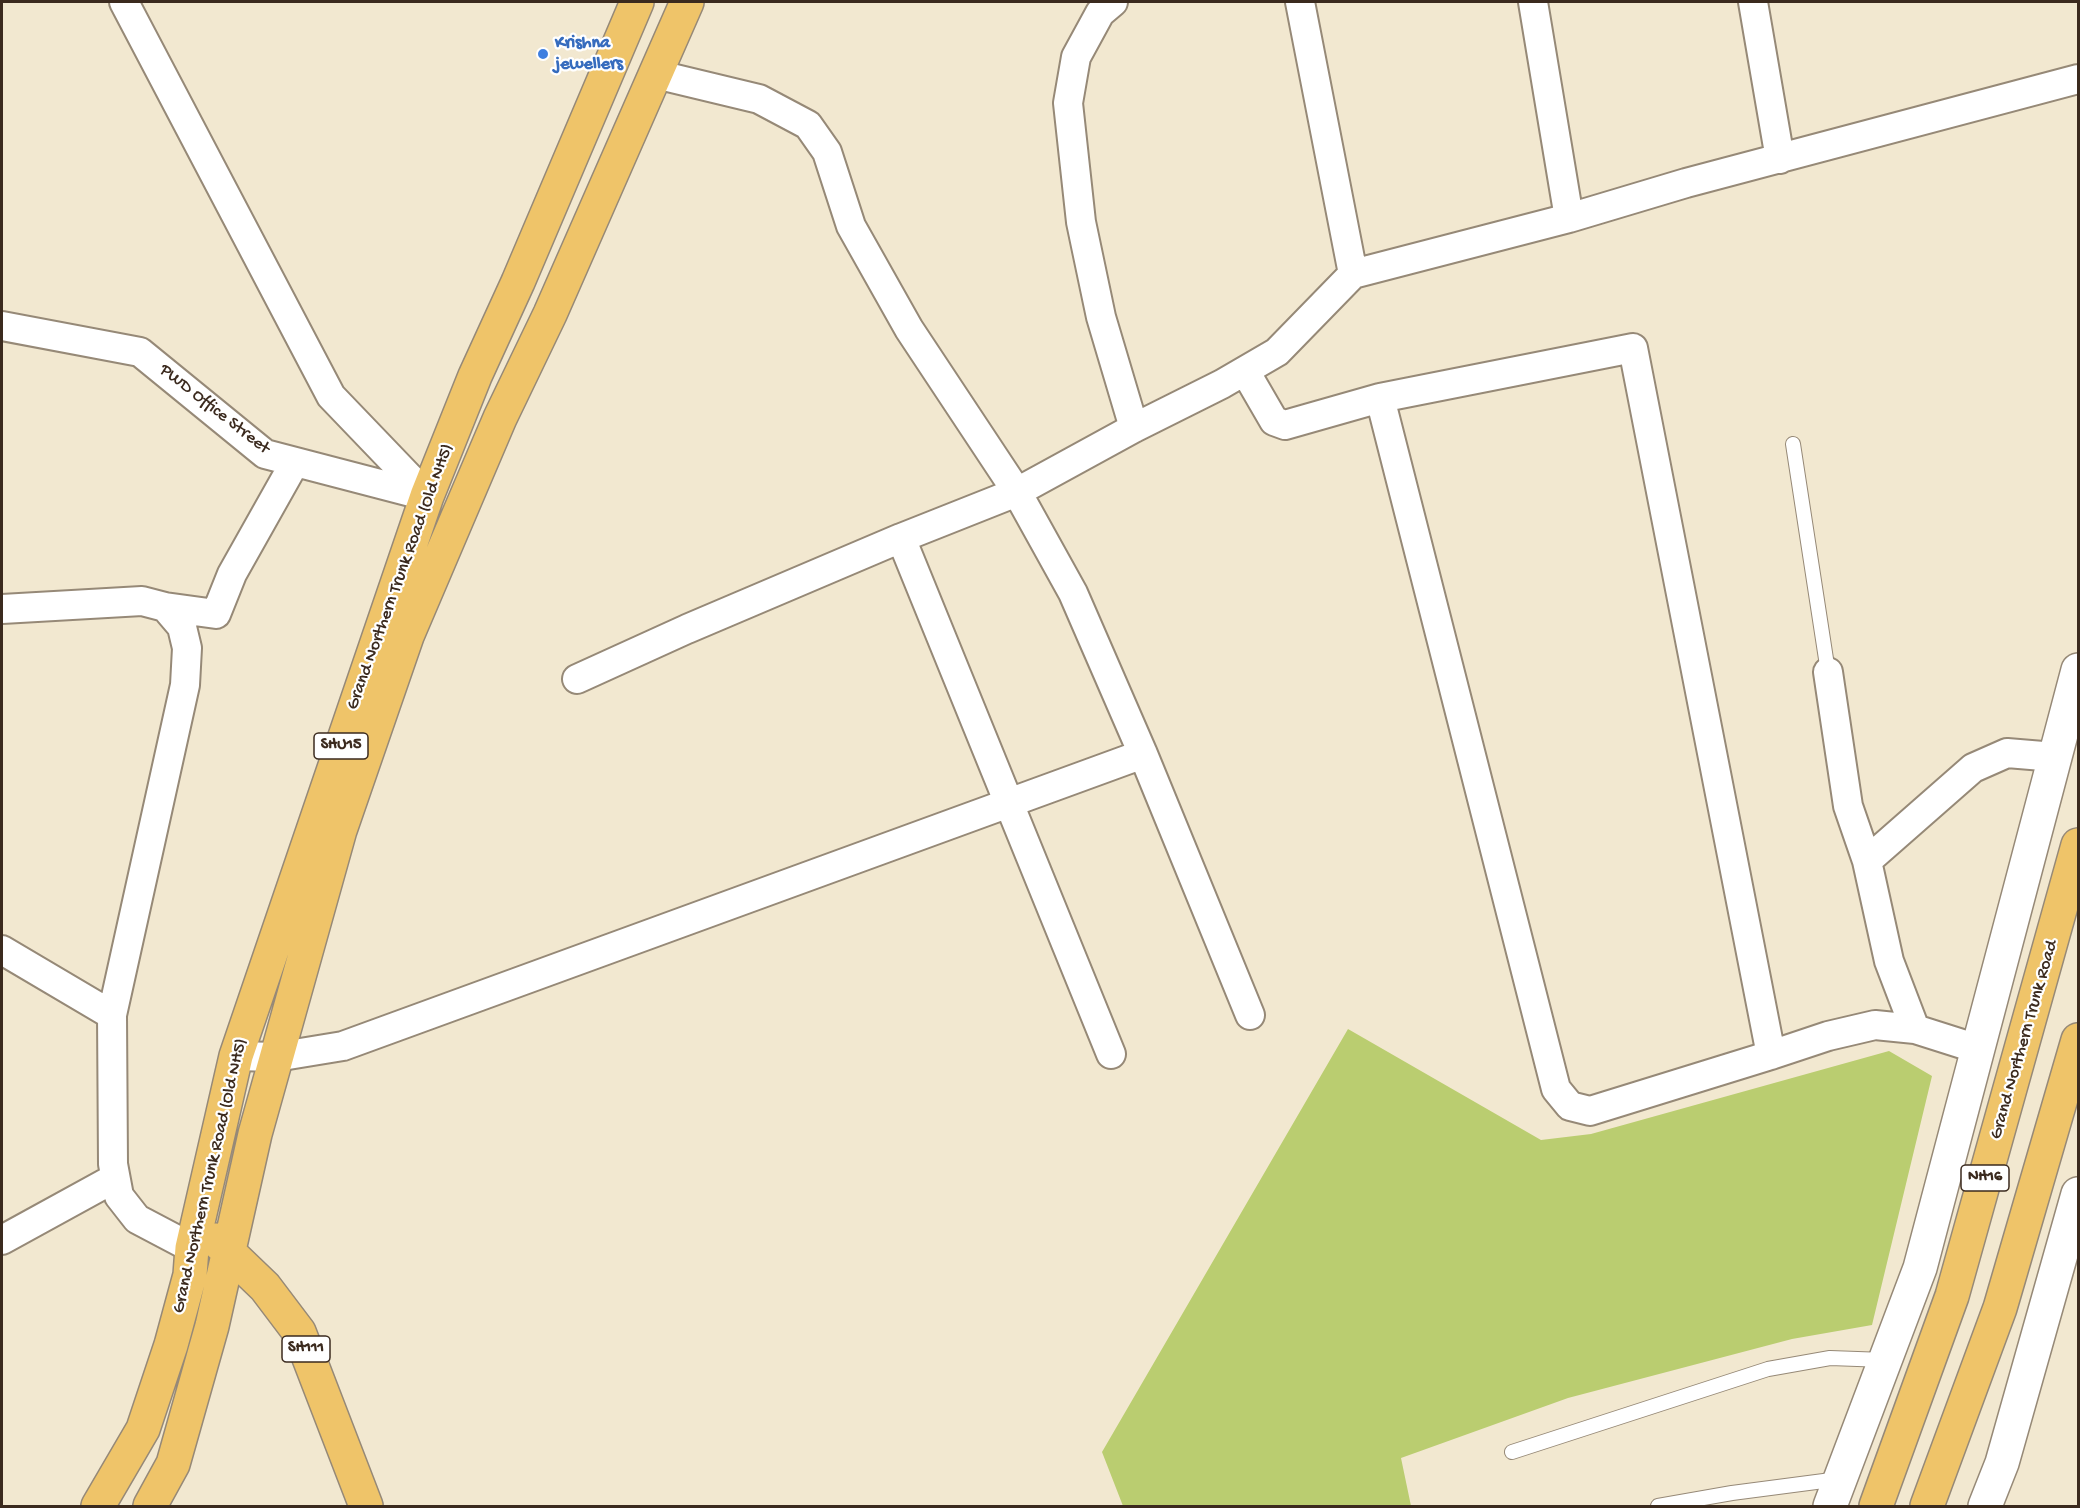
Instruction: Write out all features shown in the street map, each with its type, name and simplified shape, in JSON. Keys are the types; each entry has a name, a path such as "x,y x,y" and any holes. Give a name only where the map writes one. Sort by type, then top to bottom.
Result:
{"main road":[{"name":"Grand Northern Trunk Road (Old NH5)","path":"98,1506 143,1429 182,1310 190,1275 195,1235 236,1056 427,496 475,376 518,282 637,2"},
{"name":"Grand Northern Trunk Road (Old NH5)","path":"150,1506 173,1464 212,1326 255,1134 276,1057 344,819 407,636 500,418 550,314 687,2"},
{"name":"Grand Northern Trunk Road","path":"1876,1506 1952,1296 2079,845"},
{"name":"NH16","path":"1927,1506 2001,1308 2079,1040"},
{"name":"SH111","path":"195,1235 228,1251 265,1287 299,1332 366,1506"}],"street":[{"path":"124,2 331,396 427,496"},
{"path":"1113,2 1100,13 1076,57 1068,104 1083,233 1101,317 1134,428"},
{"path":"1300,2 1353,274"},
{"path":"1533,2 1569,218"},
{"path":"1753,2 1780,159"},
{"path":"655,74 759,99 808,125 827,152 851,226 909,329 1017,492 1073,593 1143,754 1250,1015"},
{"path":"577,679 687,629 901,538 1017,492 1277,352 1353,274 1569,218 1686,183 2079,79"},
{"name":"PWD Office Street","path":"2,326 140,352 265,454 462,506"},
{"path":"1245,371 1274,421 1285,425 1380,398 1633,348 1771,1055"},
{"path":"1380,398 1556,1089 1570,1106 1590,1111 1828,1036 1875,1025 1915,1029 1978,1049"},
{"path":"2,609 142,601 165,607 216,614 232,574 295,462"},
{"path":"901,538 1111,1054"},
{"path":"165,607 182,627 188,648 185,685 112,1014 113,1164 119,1196 137,1219 195,1235"},
{"path":"1836,1492 1920,1269 2079,670"},
{"path":"1828,672 1848,806 1867,861 1889,961 1915,1029"},
{"path":"1867,861 1973,768 2007,753 2055,757"},
{"path":"236,1056 276,1057 343,1046 1143,754"},
{"path":"2,950 112,1014"},
{"path":"2,1240 115,1178"},
{"path":"1985,1506 2002,1463 2079,1194"}],"lane":[{"path":"1793,444 1828,672"},
{"path":"1512,1452 1767,1369 1830,1358 1885,1360"},
{"path":"1658,1506 1732,1493 1836,1492"}],"green space":[{"path":"1348,1029 1541,1140 1591,1134 1889,1051 1932,1076 1872,1325 1792,1339 1568,1398 1401,1458 1411,1506 1123,1506 1102,1452"}],"place":[{"name":"Krishna jewellers","path":"543,54"}]}
